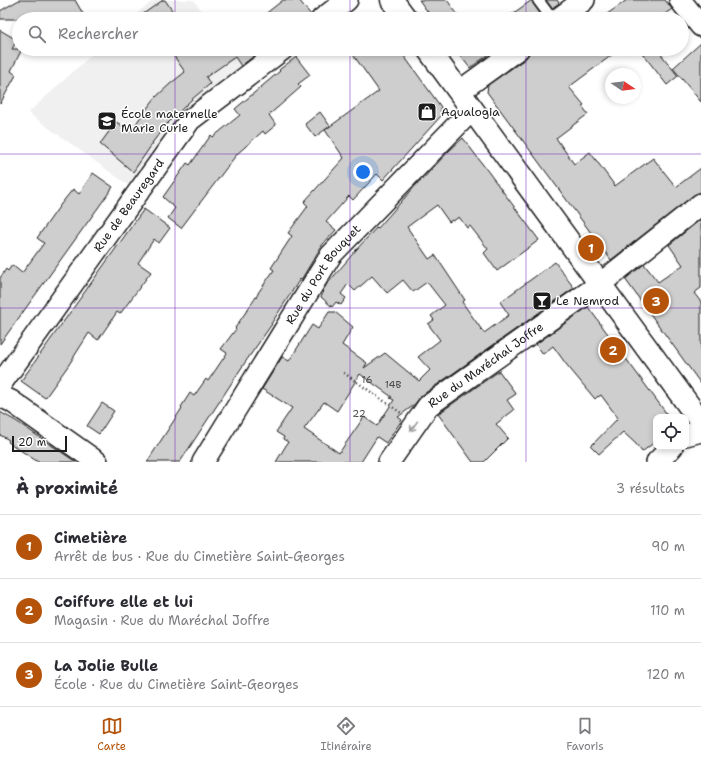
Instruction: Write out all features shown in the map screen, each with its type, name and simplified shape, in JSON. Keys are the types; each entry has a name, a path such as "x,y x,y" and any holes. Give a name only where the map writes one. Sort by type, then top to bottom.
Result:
{"main road":[{"path":"392,0 401,12"},
{"path":"433,56 701,422"}],"street":[{"path":"331,12 347,0"},
{"path":"568,12 584,0"},
{"path":"680,0 701,26"},
{"name":"Rue de Beauregard","path":"0,385 190,120 274,56"},
{"path":"460,91 508,56"},
{"name":"Rue du Port Bouquet","path":"203,462 331,255 464,118 473,111"},
{"name":"Rue du Maréchal Joffre","path":"389,462 428,406 600,284 701,204"},
{"path":"0,396 11,401 97,462"},
{"path":"689,433 701,431"},
{"path":"657,462 669,450"}],"lane":[{"path":"538,0 547,12"}],"path":[{"path":"344,373 416,424"}],"shaded area":[{"path":"155,0 194,0 202,12 139,12"},
{"name":"École maternelle Marie Curie","path":"90,56 234,56 241,66 193,103 168,130 128,185 28,113"}],"building":[{"path":"19,0 75,0 82,12 12,12 12,19 0,19 0,11"},
{"path":"165,0 173,12 146,12"},
{"path":"283,0 299,0 309,12 268,12"},
{"path":"419,0 447,0 456,12 428,12"},
{"path":"532,0 539,12 515,12"},
{"path":"546,0 557,0 559,3 552,8"},
{"path":"627,0 665,0 672,9 668,12 610,12"},
{"path":"0,30 12,37 12,56 18,56 11,71 16,75 0,104"},
{"path":"701,43 701,102 673,68 686,56 689,56 689,54"},
{"path":"174,56 254,56 241,66 235,57 206,77 210,84 191,100 165,126 133,172 100,144 116,122 131,131 156,97 185,72"},
{"path":"354,56 404,56 441,107 441,116 383,180 377,174 353,200 349,196 326,222 336,230 323,244 301,280 300,279 272,324 180,462 147,462 190,393 194,396 206,379 208,381 227,353 221,349 236,329 235,328 274,270 271,268 292,236 288,233 308,206 304,202 344,158 325,130 379,91"},
{"path":"461,56 486,56 470,68"},
{"path":"527,56 611,56 569,87 584,105 582,106 588,114 556,138 574,164 590,152 615,186 653,158 676,187 701,168 701,192 694,195 611,260 487,92 488,85"},
{"path":"644,56 662,56 678,76 667,85"},
{"path":"296,57 310,75 298,84 301,87 269,115 276,125 265,134 263,131 237,154 181,228 168,218 175,208 163,197 187,163 190,165 211,135 213,137 240,115 235,109"},
{"path":"320,112 330,126 315,137 305,124"},
{"path":"463,138 539,240 497,271 484,253 488,249 470,226 467,228 459,217 449,222 437,205 407,227 429,259 435,255 465,300 462,302 484,333 509,315 500,302 555,262 574,288 421,396 414,405 398,417 402,420 386,443 377,437 361,462 276,462 288,442 283,439 284,437 276,432 292,408 262,389 282,357 289,361 312,325 318,329 329,312 335,312 353,327 342,345 367,363 364,368 385,353 419,381 430,370 418,357 440,340 428,324 434,320 431,316 445,305 427,282 413,292 403,280 387,293 372,276 355,291 348,284 341,294 346,298 341,305 336,302 332,307 321,297 322,292 328,282 356,250 377,227 378,228 420,180 421,181","holes":["360,374 392,397 390,398 394,400 377,426 364,417 339,453 304,429 324,402 337,411"]},
{"path":"93,173 113,187 0,344 0,278 6,269 8,271 12,265 22,273 44,243 37,238 61,204 73,189 79,194"},
{"path":"144,209 170,228 159,243 154,239 138,263 151,272 120,314 117,312 98,340 89,333 45,398 21,381"},
{"path":"701,219 701,288 694,293 701,302 701,384 625,279 644,264 658,282 683,265 669,245"},
{"path":"588,307 667,414 653,414 653,443 642,452 623,432 599,454 591,446 618,418 601,395 595,399 553,346 543,354 536,344"},
{"path":"499,371 516,394 507,400 514,410 496,424 508,438 484,462 473,462 438,414"},
{"path":"102,403 114,411 99,434 87,426"},
{"path":"0,412 16,421 76,462 38,462 0,435"}],"place":[{"name":"Aqualogia","path":"427,112"},
{"name":"École maternelle Marie Curie","path":"107,121"},
{"name":"Cimetière","path":"591,248"},
{"name":"Le Nemrod","path":"542,301"},
{"name":"La Jolie Bulle","path":"656,301"},
{"name":"Coiffure elle et lui","path":"613,350"}]}
